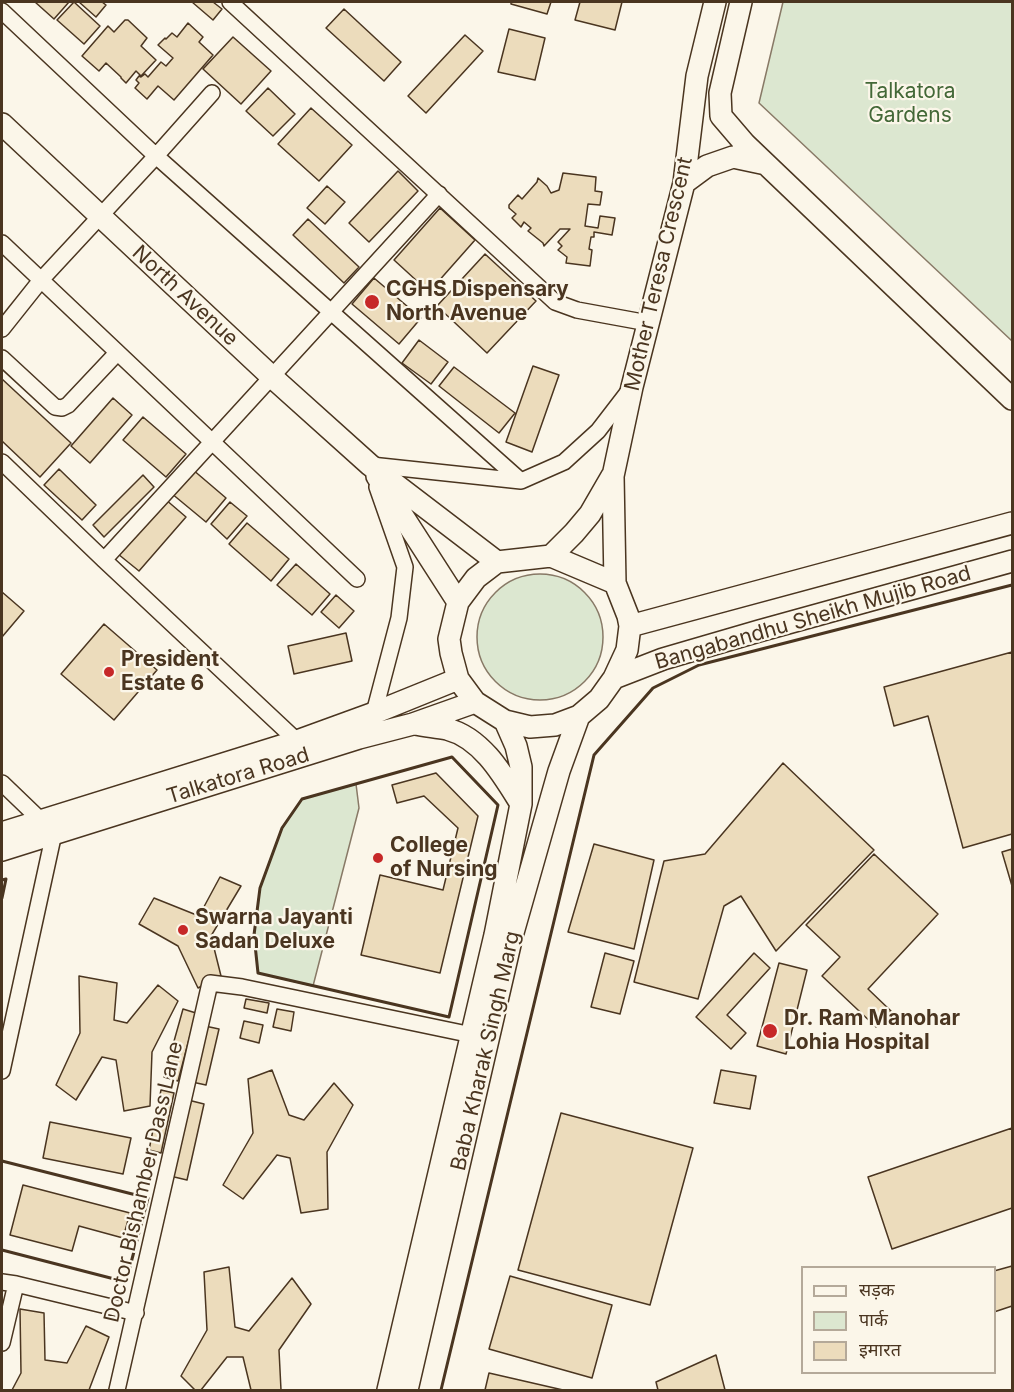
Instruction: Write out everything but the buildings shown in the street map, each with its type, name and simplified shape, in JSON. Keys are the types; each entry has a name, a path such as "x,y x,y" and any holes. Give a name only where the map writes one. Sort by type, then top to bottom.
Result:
{"main road":[{"name":"Mother Teresa Crescent","path":"615,583 613,476 632,387 684,183 697,76 715,2"},
{"path":"741,2 720,93 721,116 745,144 1012,399"},
{"name":"North Avenue","path":"2,124 272,377 370,465 497,562"},
{"path":"684,183 707,166 733,157 766,164"},
{"name":"North Avenue","path":"370,465 458,602"},
{"name":"Mother Teresa Crescent","path":"551,556 590,514 613,476"},
{"name":"Bangabandhu Sheikh Mujib Road","path":"630,626 1012,523"},
{"path":"551,556 615,583 630,626 627,650 614,678 599,699 579,716 555,725 530,727 505,721 475,702 458,679 449,639 458,602 476,578 497,562 551,556"},
{"name":"Bangabandhu Sheikh Mujib Road","path":"614,678 663,659 706,646 1012,561"},
{"name":"Talkatora Road","path":"2,850 48,827 297,741 458,679"},
{"name":"Talkatora Road","path":"2,833 48,827 413,724 475,702"},
{"name":"Baba Kharak Singh Marg","path":"408,1390 512,936 559,771 579,716"},
{"name":"Baba Kharak Singh Marg","path":"388,1390 495,935 521,804 521,767 516,746 505,721"},
{"path":"413,724 449,730 477,745 506,780 521,804"}],"street":[{"path":"230,2 555,302 577,310 648,323"},
{"path":"2,11 156,156 521,481"},
{"path":"2,329 41,280 212,93"},
{"path":"104,560 439,194"},
{"path":"2,243 357,579"},
{"path":"2,358 55,407 62,408 68,405 117,353"},
{"path":"374,713 399,618 405,567 370,465 521,481 564,462 598,431 632,387"},
{"path":"2,462 297,741"},
{"path":"2,783 48,827 2,1071"},
{"name":"Doctor Bishamber Dass Lane","path":"117,1390 210,983 243,987 472,1035"},
{"path":"2,1343 9,1283 136,1313"}],"green space":[{"name":"Talkatora Gardens","path":"783,2 1012,2 1012,341 759,103"},
{"path":"540,574 564,579 584,593 598,613 603,637 598,661 584,681 564,695 540,700 516,695 496,681 482,661 477,637 482,613 496,593 516,579"},
{"path":"356,784 359,808 313,986 258,973 254,935 260,888 282,828 302,799"}],"wall":[{"path":"441,1390 594,755 653,688 699,665 1012,585"},
{"path":"452,757 498,805 449,1017 258,973 254,935 260,888 282,828 302,799 452,757"},
{"path":"2,880 6,879 2,898"},
{"path":"2,1161 148,1198 126,1282 2,1250"}],"place":[{"name":"CGHS Dispensary North Avenue","path":"372,302"},
{"name":"President Estate 6","path":"109,672"},
{"name":"College of Nursing","path":"378,858"},
{"name":"Swarna Jayanti Sadan Deluxe","path":"183,930"},
{"name":"Dr. Ram Manohar Lohia Hospital","path":"770,1031"}]}
